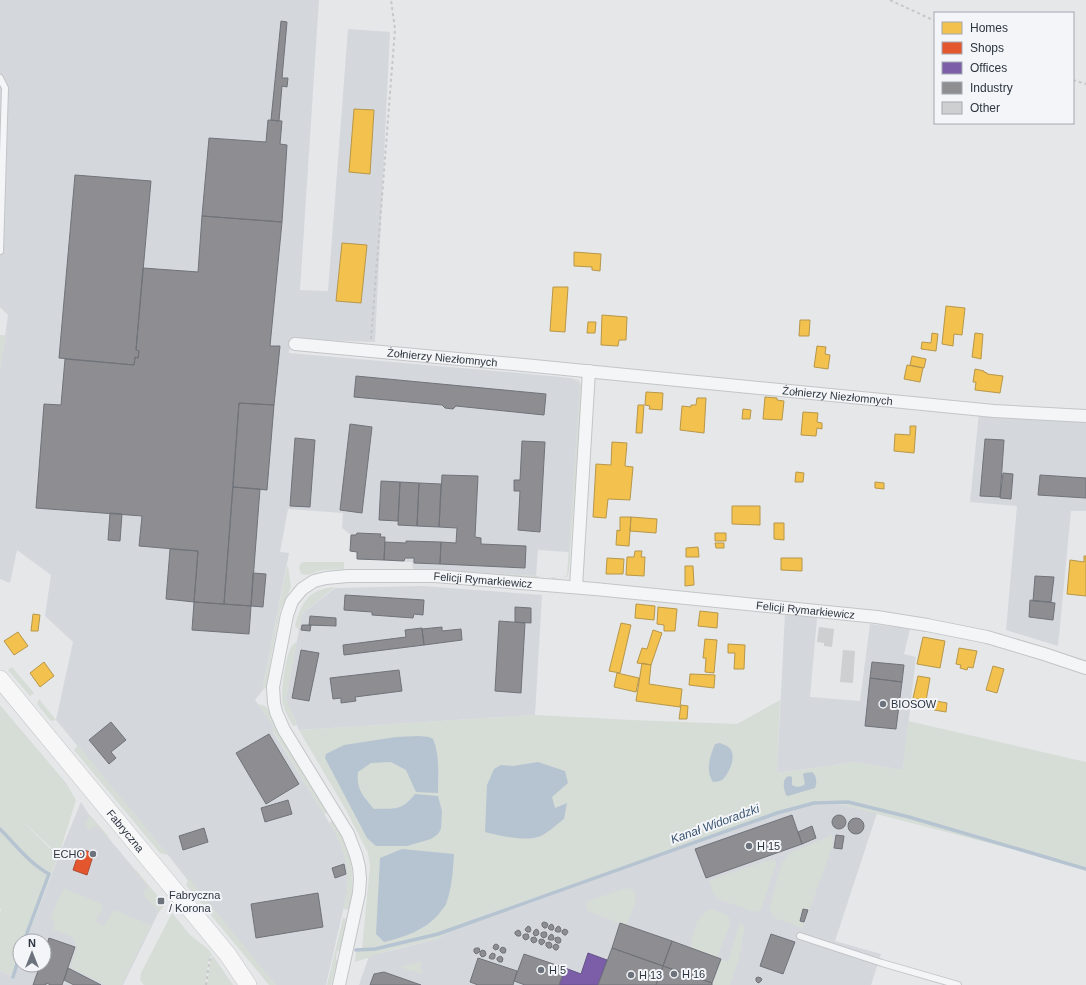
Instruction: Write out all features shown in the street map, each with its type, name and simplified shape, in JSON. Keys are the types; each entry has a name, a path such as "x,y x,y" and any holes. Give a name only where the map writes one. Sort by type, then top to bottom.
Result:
{"street":[{"name":"Żołnierzy Niezłomnych","path":"295,344 986,410 1086,416"},
{"path":"576,588 589,371"},
{"name":"Felicji Rymarkiewicz","path":"339,985 358,893 360,878 359,868 348,834 284,730 276,712 274,703 274,678 287,615 292,600 302,589 314,581 326,578 348,576 435,576 877,617 927,625 987,638 1044,654 1086,668"},
{"name":"Fabryczna","path":"0,680 228,955 248,985"}],"lane":[{"path":"0,78 5,88 0,251"},
{"path":"800,936 958,985"}],"path":[{"path":"370,351 395,29 391,0"},
{"path":"890,0 934,21"},
{"path":"1074,80 1086,84"},
{"path":"206,985 210,958 213,955"}],"shaded area":[{"path":"0,0 319,0 300,290 328,291 348,29 390,32 375,342 290,339 289,353 571,378 579,382 580,386 569,552 538,550 536,576 413,569 412,562 357,559 357,552 350,551 351,535 342,528 343,513 288,509 280,552 289,553 262,691 255,700 273,725 273,732 335,832 345,855 348,872 347,893 326,985 276,985 215,915 168,855 56,720 73,642 45,616 51,575 17,550 10,583 0,579 0,371 8,315 0,307"},
{"path":"0,335 6,335 0,371"},
{"path":"571,378 579,380 582,386 569,572 567,577 563,577 567,575 580,386 579,382"},
{"path":"979,413 1086,421 1086,511 1071,511 1058,646 1006,630 1017,506 970,502"},
{"path":"344,562 344,569 322,570 308,575 301,574 299,568 301,563"},
{"path":"287,566 291,587 280,611 269,669 268,686 262,691"},
{"path":"413,569 540,576 535,579 413,571"},
{"path":"550,577 559,578 556,578 556,581"},
{"path":"423,586 542,595 535,715 299,730 286,698 302,614 335,588"},
{"path":"335,587 302,614 299,630 295,626 304,603 308,598 319,590"},
{"path":"785,613 817,618 810,697 860,701 870,624 910,629 904,654 916,657 903,770 856,762 777,773"},
{"path":"297,642 286,698 297,725 293,726 284,707 282,692 284,674 290,650 292,645"},
{"path":"12,667 34,693 30,696 8,670"},
{"path":"39,699 56,720 51,721 37,704"},
{"path":"780,700 777,773 856,762 903,770 908,721 1086,762 1086,868 838,804 793,806 461,923 438,939 391,950 355,962 356,952 362,949 370,866 368,853 346,810 299,730 535,715 737,724"},
{"path":"258,704 265,706 269,710 280,734 328,811 324,815 273,731 273,725"},
{"path":"0,705 66,783 76,800 59,855 14,813 58,856 29,933 12,933 12,976 0,971"},
{"path":"78,745 168,855 160,853 74,750"},
{"path":"81,802 90,816 163,903 123,985 0,985 0,971 12,976 13,973 52,973 52,933 29,933"},
{"path":"838,804 877,813 835,941 881,954 871,985 359,985 369,956 438,939 461,923 609,872 792,806"},
{"path":"90,815 109,837 107,838 97,825 91,830 87,828 86,823"},
{"path":"333,820 340,831 349,853 352,874 352,897 350,910 343,909 347,885 346,864 340,845 329,823"},
{"path":"832,835 834,842 803,928 774,918 770,910 770,905 782,863 788,854"},
{"path":"772,859 776,861 776,864 761,910 754,912 718,899 713,893 709,880"},
{"path":"136,870 165,905 159,912 144,896 144,891 148,887 135,871"},
{"path":"189,878 276,985 269,985 186,885"},
{"path":"64,888 102,904 102,911 96,921 104,926 115,910 151,925 122,985 105,985 71,968 77,947 72,937 53,930 55,923 50,918"},
{"path":"626,888 634,890 636,898 626,926 587,910 586,906 588,901"},
{"path":"711,909 725,914 730,919 730,925 717,957 690,948 698,920 705,912"},
{"path":"172,913 190,935 208,949 212,955 209,958 205,985 144,985 140,980 141,973"},
{"path":"343,918 347,919 340,951 337,951 336,960 338,960 331,985 327,985"},
{"path":"741,923 745,925 745,927 739,959 730,985 712,985 721,959 728,962 739,924"},
{"path":"213,956 233,985 207,985 211,958"},
{"path":"421,961 422,974 398,967"}],"water":[{"path":"418,736 433,739 438,759 438,793 416,792 406,770 391,762 371,763 358,772 359,788 374,809 397,808 406,804 415,794 438,796 442,811 441,829 438,834 431,839 407,846 376,846 367,838 325,758 326,754 344,745 396,737"},
{"path":"720,743 730,749 733,757 725,777 717,782 713,782 709,773 709,763 715,744"},
{"path":"538,762 565,771 568,783 552,797 555,808 567,803 564,819 541,836 535,838 513,838 485,832 487,785 494,769 501,765 513,766"},
{"path":"812,772 815,775 816,780 815,788 788,796 786,795 784,790 784,782 786,777 792,777 792,785 796,787 805,784 803,774"},
{"path":"402,849 454,854 451,886 445,905 433,920 421,929 384,942 376,934 380,858"}],"building: Homes":[{"path":"354,109 374,110 370,174 349,172"},
{"path":"342,243 367,245 361,303 336,301"},
{"path":"574,252 601,254 600,271 592,270 592,267 574,266"},
{"path":"553,287 568,287 565,332 550,331"},
{"path":"946,306 965,308 962,335 954,334 953,346 942,344"},
{"path":"602,315 627,317 626,340 619,340 618,346 601,345"},
{"path":"800,320 810,320 809,336 799,336"},
{"path":"588,322 596,322 595,333 587,333"},
{"path":"932,333 938,334 936,351 921,349 922,342 931,343"},
{"path":"975,333 983,334 981,359 972,357"},
{"path":"817,346 826,347 825,354 830,355 828,369 814,367"},
{"path":"912,356 926,359 924,368 910,365"},
{"path":"907,365 923,368 920,382 904,379"},
{"path":"975,369 984,371 987,374 1003,376 1000,393 975,390 976,382 973,382"},
{"path":"646,392 663,393 662,410 649,409 650,406 645,405"},
{"path":"765,397 777,398 777,400 784,401 782,420 763,419"},
{"path":"697,398 706,398 704,433 680,430 682,406 691,407 691,405 696,405"},
{"path":"638,405 644,405 642,433 636,433"},
{"path":"743,409 751,410 750,419 742,419"},
{"path":"803,412 818,413 817,422 822,423 822,429 817,428 816,436 801,435"},
{"path":"910,426 916,426 914,453 894,451 895,434 910,435"},
{"path":"612,442 627,443 625,466 633,467 630,500 608,499 606,518 593,517 596,464 611,465"},
{"path":"796,472 804,473 803,482 795,482"},
{"path":"875,482 884,483 884,489 875,488"},
{"path":"732,506 760,506 760,525 732,524"},
{"path":"620,517 631,517 629,546 616,545 617,530 620,531"},
{"path":"631,517 657,519 656,533 630,531"},
{"path":"774,523 784,523 784,540 774,539"},
{"path":"715,533 726,533 726,541 715,541"},
{"path":"715,543 724,543 724,548 716,548"},
{"path":"698,547 699,557 686,557 686,548"},
{"path":"635,551 642,551 641,557 645,557 644,576 626,575 627,557 634,557"},
{"path":"1084,556 1086,556 1086,596 1067,594 1070,560 1084,562"},
{"path":"607,558 624,559 623,574 606,574"},
{"path":"781,558 802,558 802,571 781,570"},
{"path":"685,566 693,566 694,585 685,586"},
{"path":"636,604 655,606 654,620 635,618"},
{"path":"658,607 677,609 675,631 664,631 664,625 657,624"},
{"path":"700,611 718,613 717,628 698,626"},
{"path":"33,614 40,615 38,631 31,631"},
{"path":"621,623 631,625 620,673 609,671"},
{"path":"653,630 662,633 651,665 637,663 642,648 647,649"},
{"path":"18,632 28,646 14,655 4,641"},
{"path":"923,637 945,641 940,668 917,664"},
{"path":"705,639 717,640 714,673 705,672 706,658 703,658"},
{"path":"728,644 745,645 744,669 734,669 735,653 728,653"},
{"path":"959,648 977,651 973,668 968,667 967,670 960,668 961,665 956,664"},
{"path":"44,662 54,676 40,687 30,673"},
{"path":"642,663 651,665 649,684 682,689 680,707 636,701"},
{"path":"993,666 1004,669 997,693 986,690"},
{"path":"617,673 639,678 636,692 614,687"},
{"path":"690,674 715,675 714,688 689,685"},
{"path":"918,676 930,678 926,701 913,698"},
{"path":"936,701 947,703 946,712 934,710"},
{"path":"681,705 688,706 687,719 679,719"}],"building: Shops":[{"path":"80,849 94,853 87,875 73,870"}],"building: Offices":[{"path":"588,953 607,960 598,985 559,985 565,968 581,974"}],"building: Industry":[{"path":"281,21 287,22 282,78 288,78 287,87 282,86 279,121 271,120"},
{"path":"268,120 282,121 280,144 287,145 282,222 202,216 209,138 266,142"},
{"path":"75,175 151,181 136,350 139,351 138,358 135,357 134,365 59,358"},
{"path":"202,216 282,222 270,346 280,346 274,405 239,403 224,604 194,602 198,551 139,546 142,516 36,508 44,404 61,405 65,359 134,365 135,357 138,358 139,351 136,350 143,268 198,272"},
{"path":"356,376 546,394 544,415 456,406 453,409 445,408 442,405 354,397"},
{"path":"239,403 274,405 267,490 233,487"},
{"path":"350,424 372,427 362,513 340,510"},
{"path":"295,438 315,440 310,507 290,506"},
{"path":"985,439 1004,440 1000,497 980,496"},
{"path":"522,441 545,442 540,532 518,530 520,491 514,491 514,480 520,480"},
{"path":"1003,473 1013,474 1011,499 1000,498"},
{"path":"442,475 478,476 475,537 481,538 481,544 526,546 525,568 440,564 441,542 456,543 457,528 439,527"},
{"path":"1040,475 1086,478 1086,498 1038,495"},
{"path":"381,481 400,482 398,521 379,520"},
{"path":"400,482 419,483 417,526 398,525"},
{"path":"419,483 441,484 439,527 417,526"},
{"path":"233,487 260,489 251,606 224,604"},
{"path":"110,513 122,514 120,541 108,540"},
{"path":"357,533 381,534 380,537 385,537 384,560 357,559 357,552 350,551 351,535 356,535"},
{"path":"406,541 441,542 440,564 414,563 414,558 405,558 404,561 384,560 385,542 406,543"},
{"path":"170,549 198,551 194,602 166,599"},
{"path":"253,573 266,574 263,607 251,606"},
{"path":"1035,576 1054,577 1051,602 1033,601"},
{"path":"345,595 424,600 423,615 414,614 413,618 372,615 372,612 344,610"},
{"path":"1030,600 1055,603 1053,620 1029,617"},
{"path":"194,602 251,606 249,634 192,630"},
{"path":"515,607 531,608 531,623 515,622"},
{"path":"310,616 336,618 336,626 309,625"},
{"path":"499,621 525,623 521,693 495,691"},
{"path":"302,625 311,625 310,631 301,630"},
{"path":"442,627 442,631 461,629 462,640 424,645 422,629"},
{"path":"422,628 424,645 344,655 343,645 406,637 405,630"},
{"path":"301,650 319,653 309,701 292,698"},
{"name":"BIOSOW","path":"872,662 904,665 902,682 870,678"},
{"path":"399,670 402,691 355,697 356,701 341,703 341,698 333,699 330,678"},
{"name":"BIOSOW","path":"870,678 902,682 896,729 865,726"},
{"path":"111,722 126,740 111,752 116,758 109,764 89,740"},
{"path":"269,734 299,784 266,804 236,753"},
{"path":"288,800 292,814 265,822 261,808"},
{"name":"H 15","path":"792,815 802,844 706,878 695,849"},
{"path":"836,815 842,815 846,819 846,825 842,829 836,829 832,825 832,819"},
{"path":"856,818 863,823 864,826 859,833 856,834 849,829 848,826 853,819"},
{"path":"812,826 816,838 802,844 798,832"},
{"path":"204,828 208,842 183,850 179,836"},
{"path":"836,835 844,836 842,849 834,848"},
{"path":"344,864 346,874 335,878 332,868"},
{"path":"318,893 323,927 256,938 251,904"},
{"path":"803,909 808,910 804,922 800,921"},
{"path":"544,922 548,925 546,928 542,926 542,923"},
{"path":"620,923 672,941 663,966 612,948"},
{"path":"551,924 554,928 553,930 548,928"},
{"path":"528,926 531,930 530,932 525,930"},
{"path":"558,926 561,930 560,932 555,931"},
{"path":"536,929 539,933 535,936 533,934"},
{"path":"564,929 568,932 566,935 562,933"},
{"path":"518,930 521,934 520,936 515,934"},
{"path":"546,932 547,935 543,938 541,933"},
{"path":"528,934 529,937 525,940 523,935"},
{"path":"551,934 554,938 553,940 548,939"},
{"path":"771,934 795,942 783,974 760,966"},
{"path":"534,937 537,940 533,943 531,938"},
{"path":"558,937 561,940 560,943 555,941 555,938"},
{"path":"52,939 75,947 62,985 51,985 46,983 46,985 33,985 37,973 52,973"},
{"path":"541,939 545,942 541,945 539,940"},
{"path":"672,941 721,959 712,983 663,966"},
{"path":"549,942 552,945 551,948 546,946 546,943"},
{"path":"496,944 499,947 495,950 493,948"},
{"path":"555,944 559,947 557,950 553,948"},
{"path":"502,947 506,950 505,953 500,951"},
{"path":"479,948 480,951 476,954 474,949"},
{"name":"H 13","path":"612,948 663,966 656,985 598,985"},
{"path":"482,950 485,951 486,954 482,957 480,952"},
{"path":"492,953 495,954 494,959 489,958"},
{"name":"H 5","path":"524,954 565,968 559,985 525,985 514,981"},
{"path":"500,956 503,959 502,962 497,960"},
{"path":"478,958 517,971 513,985 478,985 470,982"},
{"name":"H 16","path":"663,966 712,983 712,985 656,985"},
{"path":"68,968 101,985 74,985 64,980"},
{"path":"384,972 421,985 370,985 374,974"},
{"path":"758,977 762,980 758,983 756,978"}],"building: Other":[{"path":"819,627 834,629 832,647 824,646 824,643 817,642"},
{"path":"843,650 855,651 853,683 840,682"}],"waterway":[{"name":"Kanał Widoradzki","path":"356,950 375,949 438,934 777,813 814,803 848,802 909,817 1086,869"},
{"name":"Kanał Widoradzki","path":"0,829 35,865 49,874 27,933"},
{"path":"13,977 14,973"}],"place":[{"name":"BIOSOW","path":"883,704"},
{"name":"H 15","path":"749,846"},
{"name":"ECHO","path":"93,854"},
{"name":"Fabryczna / Korona","path":"161,901"},
{"name":"H 5","path":"541,970"},
{"name":"H 16","path":"674,974"},
{"name":"H 13","path":"631,975"}]}
